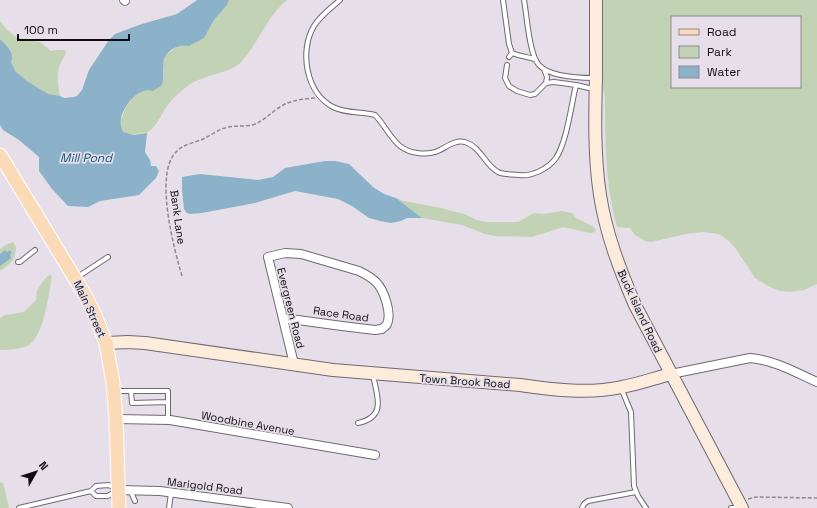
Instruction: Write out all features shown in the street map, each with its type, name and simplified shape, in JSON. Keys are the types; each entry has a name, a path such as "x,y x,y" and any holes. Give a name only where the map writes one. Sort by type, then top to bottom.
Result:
{"main road":[{"name":"Buck Island Road","path":"596,0 596,161 600,196 609,237 635,305 738,506"},
{"name":"Main Street","path":"0,155 23,195 76,278 94,313 106,343 114,392 124,490 119,508"},
{"name":"Town Brook Road","path":"106,343 145,343 333,370 520,385 550,389 590,391 621,387 670,374"}],"street":[{"name":"Evergreen Road","path":"294,364 268,257 285,253 302,254 331,262 368,275 375,281 384,294"},
{"name":"Race Road","path":"283,318 375,330 382,329 387,324 388,316 384,294"},
{"name":"Town Brook Road","path":"670,374 750,358 777,363 817,382"},
{"name":"Woodbine Avenue","path":"116,419 168,420 376,455"},
{"name":"Marigold Road","path":"124,490 170,493 288,508"}],"lane":[{"path":"340,0 326,12 314,26 309,39 306,54 307,69 313,86 321,97 332,107 344,111 375,115 400,146 407,150 431,154 453,142 463,142 472,145 480,151 492,168 500,173 526,176 542,170 555,159 564,138 576,85"},
{"path":"503,0 509,44 512,53 518,56 535,58"},
{"path":"507,65 505,78 509,86 517,91 535,94 546,83 547,77 544,69 535,58 530,39 524,0"},
{"path":"509,57 512,53"},
{"path":"544,69 551,72 583,78 595,83"},
{"path":"546,83 554,82 576,85 595,83"},
{"path":"18,262 35,250"},
{"path":"76,278 108,257"},
{"path":"358,423 367,419 377,411 378,401 372,373"},
{"path":"621,387 631,412 634,486 646,508"},
{"path":"114,392 168,391 168,420"},
{"path":"131,392 132,403 168,402"},
{"path":"19,508 90,491 96,486 109,486 124,490 135,501"},
{"path":"90,491 96,496 108,496 124,490"},
{"path":"582,508 588,501 636,492"},
{"path":"169,508 170,493"}],"path":[{"name":"Bank Lane","path":"182,276 172,239 165,193 170,161 175,152 224,128 243,127 254,124 289,102 300,99 321,97"},
{"path":"738,506 756,497 817,498"}],"green space":[{"path":"229,0 287,0 268,21 248,54 237,66 199,79 185,88 167,105 157,122 148,132 128,134 122,132 121,120 126,107 132,99 141,91 162,85 165,56 175,48 204,38 214,20 227,5"},
{"path":"603,0 817,0 817,284 804,290 790,292 780,291 768,286 755,278 736,249 729,241 719,234 703,232 686,234 651,242 645,241 635,235 630,228 617,227 610,195 606,162 605,96 603,89"},
{"path":"0,21 7,30 16,37 40,42 51,51 65,50 66,54 60,64 58,72 60,96 48,94 16,72 11,62 11,50 0,39"},
{"path":"396,198 464,214 486,222 518,222 534,213 543,214 562,211 572,213 576,218 594,227 596,230 595,232 590,233 563,227 532,237 495,236 485,234 462,225 422,218"},
{"path":"13,242 16,247 13,259 10,264 0,271 0,249"},
{"path":"50,274 52,277 45,313 39,332 35,339 28,346 16,349 0,350 0,318 5,315 24,312 36,300 37,291 43,281"},
{"path":"3,482 9,508 0,508 0,483"}],"water":[{"name":"Mill Pond","path":"197,0 229,0 227,5 214,20 204,38 189,46 178,47 168,52 164,59 162,85 153,91 142,91 137,94 128,103 122,114 121,124 123,132 134,135 147,133 145,152 150,160 151,166 156,166 159,171 156,178 139,195 100,201 88,207 68,206 52,189 39,171 39,157 19,140 3,130 0,125 0,39 11,52 11,62 16,72 27,81 48,94 64,98 74,97 77,96 82,90 89,70 109,40 115,34 142,24 177,14"},
{"path":"325,161 335,161 349,164 373,187 384,194 396,198 422,218 407,218 391,223 380,221 369,218 352,206 338,199 295,191 255,203 202,213 190,214 184,209 182,177 200,174 258,180 273,177 285,168"},
{"path":"5,250 7,252 10,250 12,253 10,255 11,258 0,266 0,254"}]}
